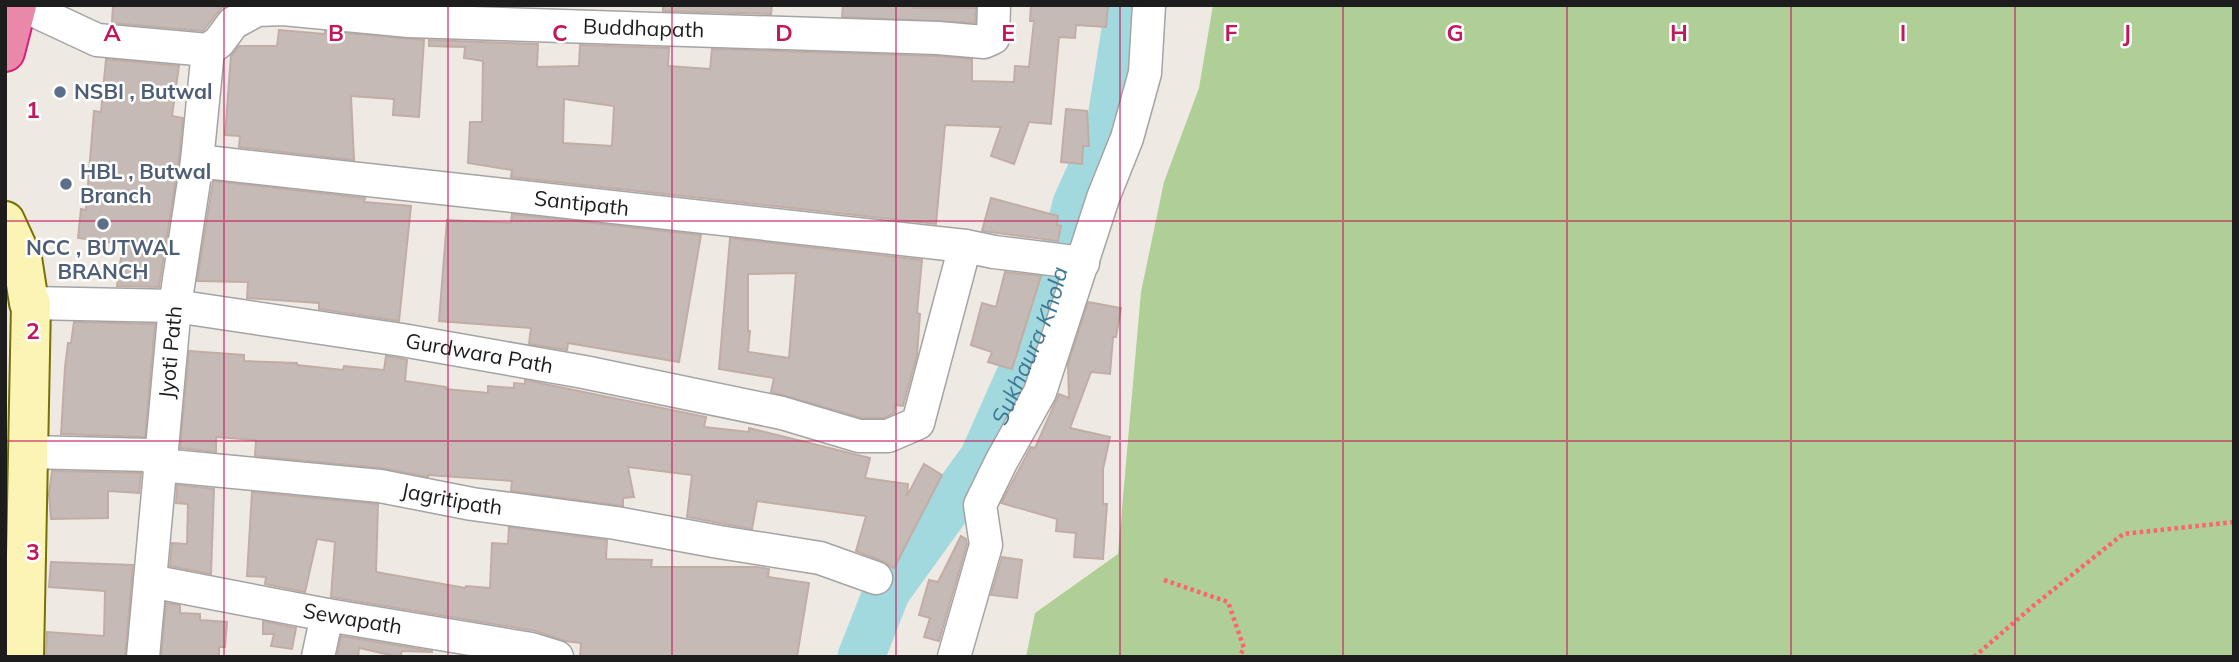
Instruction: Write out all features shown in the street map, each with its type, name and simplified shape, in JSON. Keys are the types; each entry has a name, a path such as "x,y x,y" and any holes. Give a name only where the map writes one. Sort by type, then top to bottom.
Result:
{"highway":[{"path":"5,51 19,5"}],"street":[{"path":"19,5 97,40 208,50"},
{"name":"Buddhapath","path":"208,50 219,42 233,23 257,10 283,9 409,21 925,37 984,42 993,38 993,5"},
{"path":"954,657 986,545 980,505 1040,392 1102,198 1127,138 1145,73 1149,5"},
{"name":"Jyoti Path","path":"143,657 175,306 197,161 208,50"},
{"name":"Santipath","path":"197,161 965,246 1083,262"},
{"path":"5,221 22,258 31,303 24,657"},
{"name":"Gurdwara Path","path":"31,303 175,306 402,340 584,372 782,413 859,436 888,436 918,423 965,246"},
{"name":"Jagritipath","path":"28,452 149,455 160,465 380,486 472,504 616,523 820,558 876,578"},
{"name":"Sewapath","path":"150,582 531,649 557,657"},
{"path":"318,657 327,614"}],"path":[{"path":"1974,657 2123,534 2234,522"},
{"path":"1164,580 1228,602 1244,648 1239,657"}],"green space":[{"path":"1213,5 2234,5 2234,657 1026,657 1035,613 1118,554 1141,292 1164,182 1199,88"}],"building":[{"path":"113,5 222,7 203,31 112,23"},
{"path":"663,5 772,5 771,14 663,11"},
{"path":"843,5 976,8 975,23 842,17"},
{"path":"1031,5 1108,5 1106,27 1076,25 1075,38 1059,37 1051,124 1029,122 1014,164 991,156 1001,127 945,125 936,224 511,177 512,170 468,163 470,122 482,122 483,61 464,58 465,47 429,46 429,40 538,44 537,67 579,66 580,45 669,48 668,66 710,69 712,49 937,56 972,59 972,81 1014,82 1015,66 1029,67 1034,21 1030,21","holes":["564,99 614,106 612,146 563,143"]},
{"path":"279,30 325,34 325,31 424,40 419,117 393,115 394,99 351,96 354,160 239,147 240,136 225,135 231,56 239,46 277,46"},
{"path":"106,59 179,66 172,116 183,118 159,287 117,286 123,244 78,238 81,209 86,210 94,111 101,112"},
{"path":"1066,109 1087,111 1089,146 1083,146 1082,164 1061,162"},
{"path":"213,181 365,198 364,202 411,206 399,321 319,309 319,303 247,298 248,282 197,281"},
{"path":"991,198 1058,216 1057,225 1061,226 1058,241 982,231"},
{"path":"512,214 701,235 679,362 568,343 567,350 529,344 531,328 439,321 447,220 511,223"},
{"path":"730,238 922,260 917,313 920,314 917,355 903,406 895,405 894,413 884,418 862,418 771,392 774,378 719,369","holes":["796,273 789,358 748,352 748,274"]},
{"path":"1005,272 1041,276 1012,369 988,362 992,352 971,345 982,303 996,307"},
{"path":"1088,302 1121,308 1116,337 1113,337 1110,374 1091,372 1070,428 1110,437 1103,469 1103,504 1107,504 1103,559 1074,557 1076,533 1056,531 1057,519 1001,503 1031,447 1035,448 1059,394 1069,398 1068,364"},
{"path":"74,322 155,324 145,437 61,434 65,367"},
{"path":"189,351 244,355 244,361 297,363 343,370 344,366 384,370 386,356 399,358 407,360 405,381 446,387 445,389 488,393 488,386 514,388 514,383 525,384 525,380 706,417 704,427 749,432 749,428 870,458 865,478 908,484 907,496 924,464 942,475 894,568 856,551 866,516 757,501 752,529 687,517 692,475 628,467 634,497 623,498 623,506 511,491 512,481 428,477 382,468 255,456 256,440 216,437 216,452 180,448"},
{"path":"52,471 141,473 139,493 108,491 108,518 51,519 49,494"},
{"path":"177,485 214,489 211,574 170,566 172,543 187,544 188,504 176,503"},
{"path":"252,492 378,504 376,572 465,588 490,588 492,543 508,544 509,527 607,540 606,559 652,560 651,567 769,569 768,577 809,583 797,657 580,657 581,643 565,641 536,631 331,597 335,542 317,539 305,592 265,584 266,577 247,576"},
{"path":"961,536 966,539 967,544 939,641 924,637 930,618 919,615 929,580 938,582"},
{"path":"1002,557 1022,560 1017,598 991,595"},
{"path":"51,562 133,565 125,657 46,657 47,632 104,636 105,591 49,587"},
{"path":"166,603 180,605 180,613 200,614 200,620 227,622 225,647 219,647 219,657 161,657"},
{"path":"263,621 296,628 292,649 271,646 274,634 263,634"},
{"path":"341,636 432,652 402,651 400,657 359,648 358,657 337,657"}],"waterway":[{"name":"Sukhaura Khola","path":"861,657 887,591 983,458 1050,307 1076,204 1109,131 1129,5"}],"place":[{"name":"NSBI , Butwal","path":"60,92"},
{"name":"HBL , Butwal Branch","path":"66,184"},
{"name":"NCC , BUTWAL BRANCH","path":"103,224"}]}
